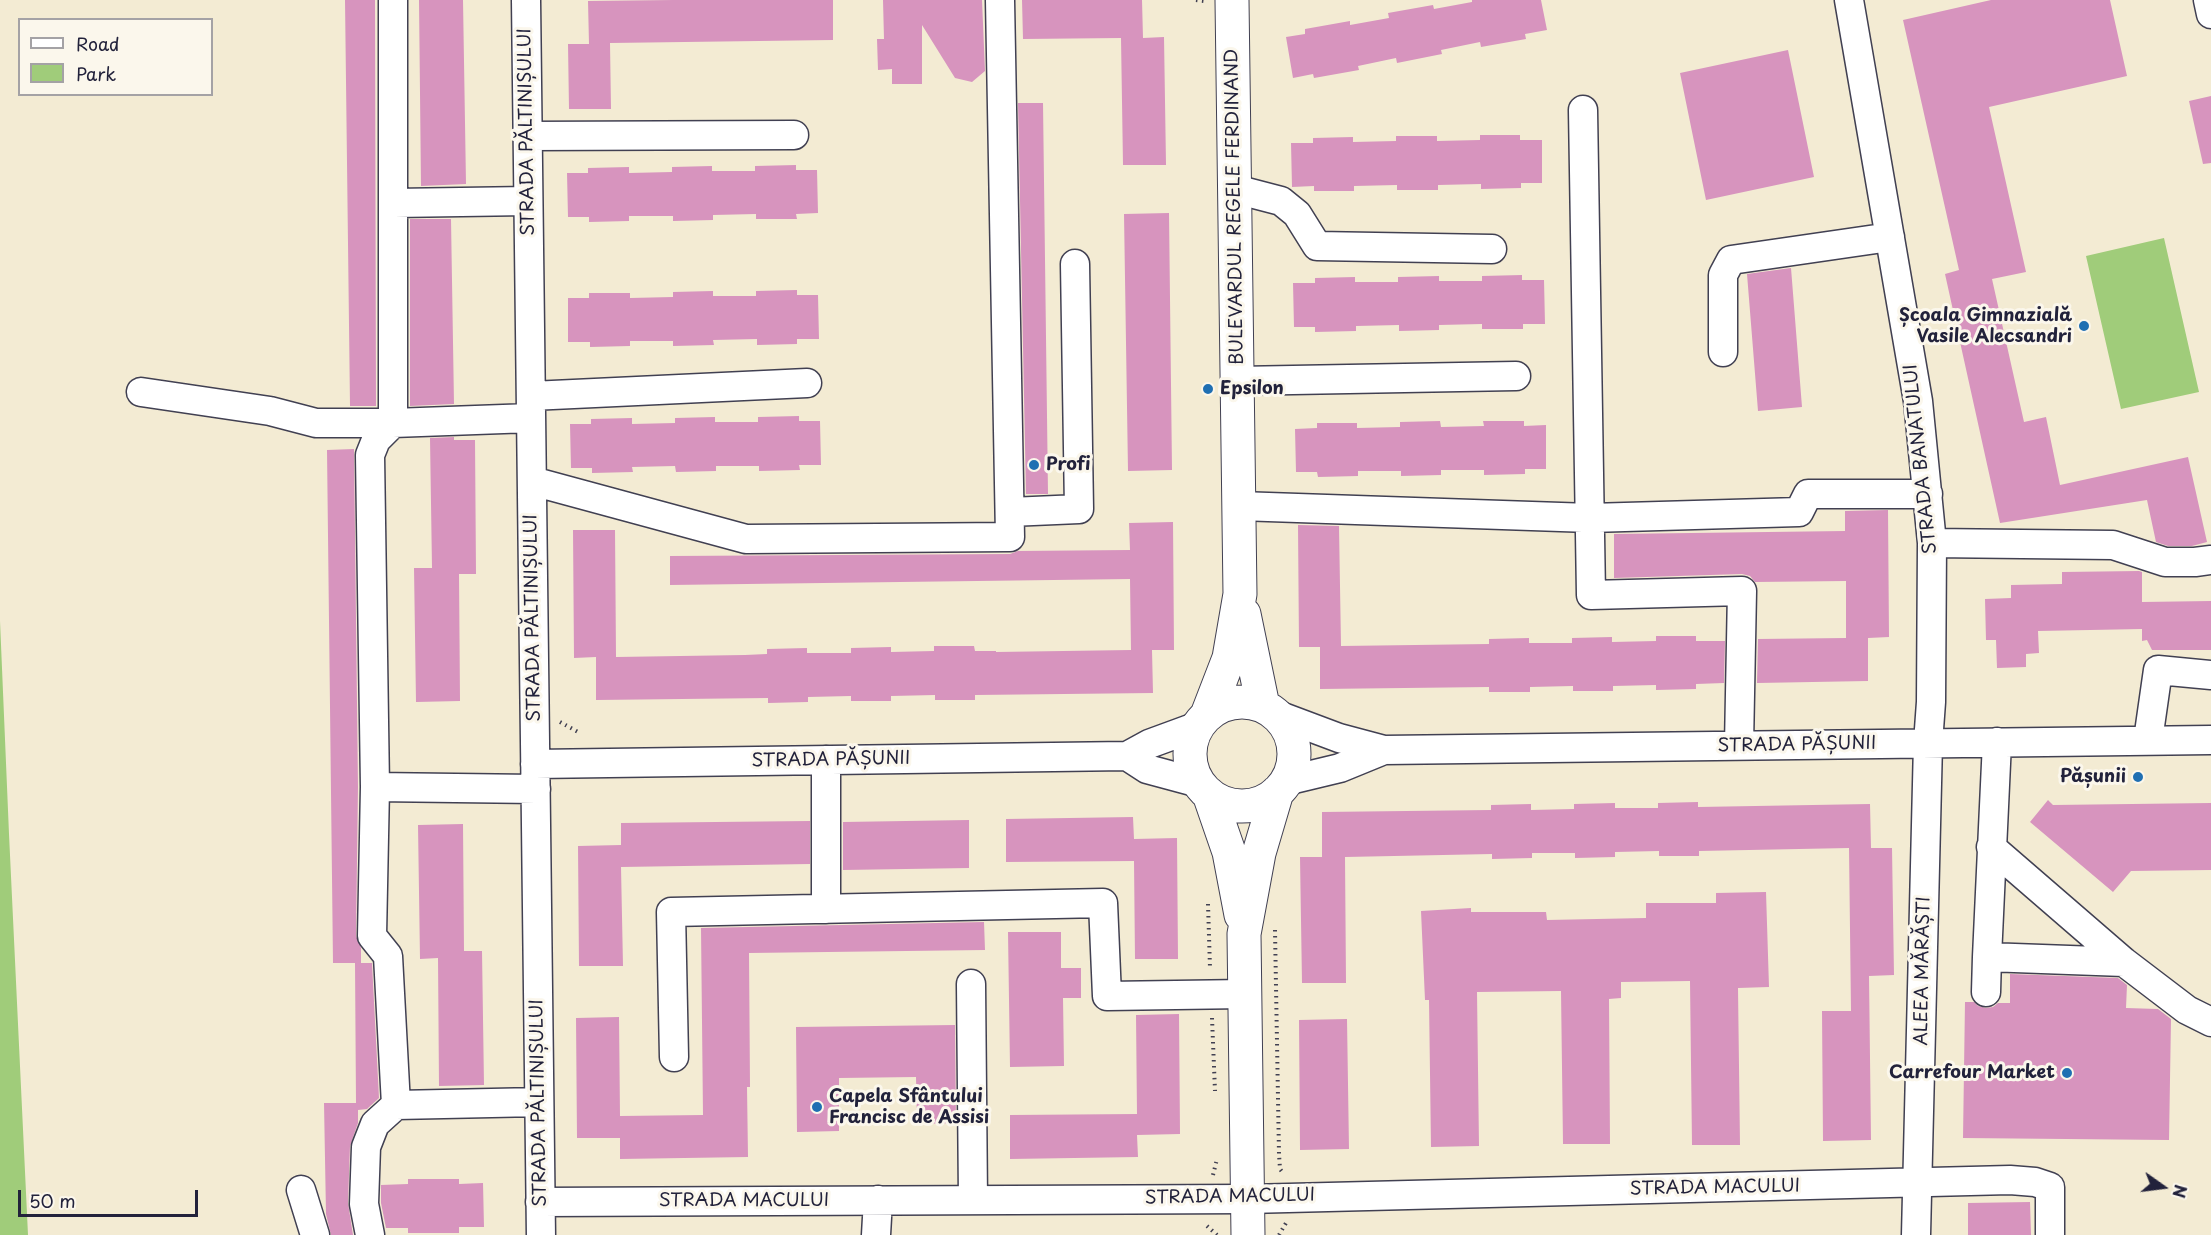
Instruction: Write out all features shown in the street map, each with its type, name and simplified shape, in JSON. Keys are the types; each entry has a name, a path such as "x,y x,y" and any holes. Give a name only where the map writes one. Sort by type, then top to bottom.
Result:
{"main road":[{"name":"BULEVARDUL REGELE FERDINAND","path":"1203,721 1229,658 1240,594 1232,0"},
{"name":"BULEVARDUL REGELE FERDINAND","path":"1240,594 1269,710"},
{"path":"1244,934 1259,853 1281,786 1292,767 1294,753 1285,725 1269,710 1249,702 1234,702 1220,707 1203,721 1192,740 1190,755 1193,770 1204,788 1229,852 1244,934 1248,1235"},
{"path":"1204,788 1221,801 1236,805 1251,805 1265,800 1281,786"}],"street":[{"path":"393,0 393,423 376,440 370,455 375,787 372,936 388,956 396,1105"},
{"name":"STRADA PĂLTINIȘULUI","path":"526,0 541,1235"},
{"path":"532,481 746,539 1010,537 1000,0"},
{"name":"STRADA BANATULUI","path":"1849,0 1918,401 1928,494 1932,543 1931,702 1928,743"},
{"path":"2208,0 2211,14"},
{"path":"1583,110 1591,595 1742,591 1739,745"},
{"path":"528,135 794,135"},
{"path":"1235,189 1281,201 1297,214 1317,246 1492,249"},
{"path":"394,203 528,201"},
{"path":"1723,352 1723,275 1731,260 1890,237"},
{"path":"1010,512 1079,509 1075,264"},
{"path":"1237,381 1516,376"},
{"path":"141,392 270,411 316,423 393,423 531,407 807,382"},
{"path":"1239,507 1590,518 1798,512 1808,494 1928,494"},
{"path":"1932,543 2113,544 2165,562 2211,560"},
{"path":"2148,740 2158,670 2211,675"},
{"name":"STRADA PĂȘUNII","path":"1269,710 1339,738 1384,750 2211,740"},
{"name":"STRADA PĂȘUNII","path":"375,787 826,760 1127,756 1203,721"},
{"path":"1986,992 1997,742"},
{"name":"ALEEA MĂRĂȘTI","path":"1916,1235 1928,743"},
{"name":"STRADA PĂȘUNII","path":"1281,786 1340,768 1384,750"},
{"path":"1127,756 1147,769 1204,788"},
{"path":"826,760 826,909"},
{"path":"1991,847 2124,962 2187,1010 2211,1022"},
{"path":"674,1057 671,912 1103,903 1107,996 1245,994"},
{"path":"1987,957 2124,962"},
{"path":"971,984 973,1200"},
{"path":"370,1235 364,1204 366,1147 375,1124 396,1105 539,1102"},
{"name":"STRADA MACULUI","path":"540,1202 1248,1199 2010,1180 2035,1182 2050,1187 2050,1235"},
{"path":"302,1190 315,1235"},
{"path":"876,1235 878,1200"}],"path":[{"path":"1196,0 1205,1"},
{"path":"560,722 580,733"},
{"path":"1275,926 1279,1155 1280,1169 1286,1179"},
{"path":"1278,1235 1287,1222"},
{"path":"1206,1225 1217,1235"}],"green space":[{"path":"2164,238 2199,392 2121,409 2086,256"},
{"path":"0,621 9,834 28,1235 0,1235"}],"building":[{"path":"345,0 375,0 376,406 350,406"},
{"path":"419,0 463,0 466,184 421,186"},
{"path":"833,0 833,40 610,43 611,109 569,109 568,44 589,44 588,1"},
{"path":"883,0 982,0 985,71 972,82 955,78 922,25 922,84 892,84 892,69 878,70 877,39 884,39"},
{"path":"1022,0 1142,0 1143,38 1164,37 1166,165 1123,165 1121,38 1023,39"},
{"path":"1472,0 1541,0 1547,30 1525,34 1526,39 1481,47 1480,42 1441,50 1442,54 1397,63 1396,58 1358,66 1359,70 1314,78 1313,74 1293,78 1286,37 1305,34 1305,29 1350,21 1350,25 1389,18 1388,13 1433,5 1434,9 1472,2"},
{"path":"1991,0 2110,0 2127,76 1989,107 2026,272 1992,279 2024,422 2046,417 2060,485 2188,457 2207,542 2192,546 2168,546 2156,542 2147,500 2000,523 1945,274 1959,270 1903,20"},
{"path":"1788,50 1814,177 1706,200 1680,73"},
{"path":"2211,96 2211,163 2203,164 2189,101"},
{"path":"1018,103 1043,103 1048,494 1026,494"},
{"path":"1480,135 1520,135 1520,140 1542,140 1542,183 1521,183 1521,188 1481,189 1481,184 1438,185 1438,190 1397,190 1397,185 1354,186 1354,191 1314,191 1314,186 1292,187 1291,143 1313,143 1313,138 1353,137 1353,142 1396,141 1396,136 1437,136 1437,141 1480,140"},
{"path":"796,165 796,170 817,170 818,213 796,214 797,219 756,219 756,214 713,215 713,220 673,221 673,216 629,216 629,221 589,222 589,217 568,217 567,173 588,173 588,168 629,167 629,173 672,172 672,167 712,166 712,171 755,171 755,166"},
{"path":"1169,213 1172,470 1128,471 1124,214"},
{"path":"410,219 451,219 454,404 410,406"},
{"path":"1791,268 1802,407 1758,411 1747,274"},
{"path":"1522,275 1522,280 1544,280 1545,324 1523,324 1523,329 1482,329 1482,324 1439,325 1439,330 1399,331 1399,325 1356,326 1356,331 1315,332 1315,327 1294,327 1293,283 1315,283 1315,278 1355,277 1355,282 1398,282 1398,277 1439,276 1439,281 1482,281 1482,276"},
{"path":"797,290 797,295 818,295 819,339 797,339 797,344 757,345 757,339 713,340 714,345 673,346 673,341 630,341 630,346 590,347 590,342 568,342 568,298 589,298 589,293 630,293 630,298 673,297 673,292 713,291 713,296 756,296 756,291"},
{"path":"799,416 799,421 820,421 821,465 799,465 800,470 759,471 759,466 716,466 716,471 676,472 675,466 632,467 633,472 592,473 592,468 571,468 570,424 591,424 591,419 632,418 632,424 675,423 675,418 715,417 715,422 758,422 758,417"},
{"path":"1440,421 1441,427 1484,426 1483,421 1524,421 1524,426 1546,425 1546,469 1525,469 1525,474 1484,475 1484,470 1441,470 1441,475 1401,476 1401,471 1358,471 1358,476 1318,477 1317,472 1296,472 1295,429 1317,428 1317,423 1357,423 1357,428 1400,427 1400,422"},
{"path":"454,437 454,440 475,440 476,574 459,574 460,701 416,702 414,568 432,568 430,438"},
{"path":"354,449 358,787 356,936 361,948 361,963 333,963 327,450"},
{"path":"1888,510 1889,637 1868,638 1868,681 1757,683 1758,639 1846,638 1846,581 1755,582 1750,576 1742,574 1614,578 1614,534 1845,531 1845,511"},
{"path":"1173,522 1174,650 1152,650 1153,693 975,695 975,700 935,700 935,695 891,696 891,701 851,701 851,696 808,697 808,702 768,703 768,698 596,700 596,657 574,658 573,530 615,530 616,657 767,654 767,649 807,648 807,653 851,653 851,648 891,647 891,652 934,651 934,646 974,646 975,651 996,652 1131,650 1130,579 670,585 670,556 1010,554 1018,551 1130,550 1129,523"},
{"path":"1298,525 1339,526 1341,646 1489,644 1489,639 1529,638 1529,643 1572,643 1572,638 1612,637 1612,642 1656,641 1656,636 1696,636 1696,641 1725,641 1724,683 1696,684 1696,689 1656,690 1656,685 1613,686 1613,691 1573,691 1573,686 1530,687 1530,692 1489,692 1489,687 1320,689 1320,647 1299,647"},
{"path":"2062,572 2142,572 2142,602 2211,601 2211,650 2152,650 2147,640 2142,641 2142,629 2038,631 2039,653 2026,654 2026,667 1997,668 1996,640 1986,640 1985,599 2011,598 2011,585 2062,584"},
{"path":"2048,800 2053,805 2211,803 2211,870 2131,871 2113,892 2030,822"},
{"path":"1698,802 1698,807 1870,804 1871,848 1892,848 1894,975 1869,976 1871,1140 1823,1141 1822,1011 1851,1011 1849,848 1699,851 1699,856 1659,856 1659,851 1615,852 1615,857 1575,858 1575,853 1532,853 1532,858 1492,859 1492,854 1345,857 1346,983 1302,983 1300,857 1322,857 1322,812 1491,810 1491,805 1531,804 1531,810 1574,809 1574,804 1615,803 1615,808 1658,808 1658,803"},
{"path":"1133,817 1134,839 1177,838 1178,959 1135,959 1134,861 1006,862 1006,819"},
{"path":"969,820 969,868 843,870 843,822"},
{"path":"810,821 810,864 621,867 623,966 579,966 578,846 621,845 621,823"},
{"path":"463,824 464,951 482,951 484,1085 439,1086 438,958 420,959 418,825"},
{"path":"1766,892 1769,987 1738,988 1740,1145 1692,1145 1690,981 1621,982 1621,998 1609,999 1610,1144 1563,1144 1561,991 1477,992 1479,1146 1431,1147 1429,1000 1425,1000 1421,911 1471,908 1471,912 1546,912 1547,920 1646,918 1646,903 1716,903 1716,893"},
{"path":"984,922 985,950 749,953 748,1157 620,1159 620,1138 577,1138 576,1018 619,1017 620,1116 703,1115 701,928"},
{"path":"1008,932 1061,932 1061,968 1081,968 1081,998 1063,998 1064,1066 1010,1067"},
{"path":"355,963 372,963 379,1098 367,1109 358,1110 358,1123 350,1146 348,1203 353,1235 331,1235 326,1214 324,1103 356,1103"},
{"name":"Carrefour Market","path":"2010,974 2118,978 2127,985 2126,1008 2158,1009 2171,1019 2169,1140 1963,1138 1965,1002 1974,1002 1986,1008 1998,1003 2010,1003"},
{"path":"1179,1014 1180,1134 1137,1135 1138,1157 1010,1159 1010,1115 1137,1114 1136,1015"},
{"path":"1347,1019 1349,1149 1300,1150 1299,1020"},
{"path":"955,1025 956,1123 917,1124 916,1077 839,1078 839,1131 797,1132 796,1027"},
{"path":"408,1179 459,1179 459,1184 483,1183 484,1227 459,1227 459,1233 408,1233 408,1228 386,1228 381,1203 381,1185 408,1184"},
{"path":"2030,1202 2031,1235 1968,1235 1968,1203"}],"place":[{"name":"Școala Gimnazială Vasile Alecsandri","path":"2084,326"},
{"name":"Epsilon","path":"1208,389"},
{"name":"Profi","path":"1034,465"},
{"name":"Pășunii","path":"2138,777"},
{"name":"Carrefour Market","path":"2067,1073"},
{"name":"Capela Sfântului Francisc de Assisi","path":"817,1107"}]}
